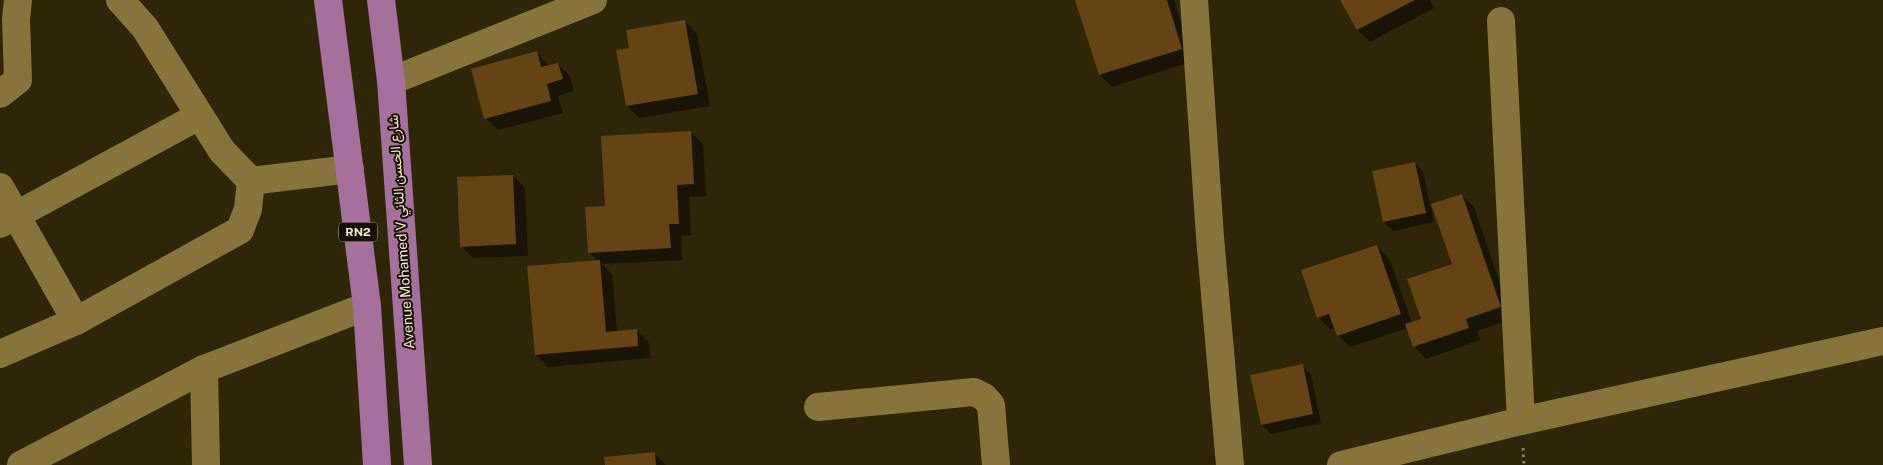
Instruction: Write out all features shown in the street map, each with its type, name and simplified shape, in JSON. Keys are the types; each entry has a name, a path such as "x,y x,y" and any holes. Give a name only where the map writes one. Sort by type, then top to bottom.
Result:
{"highway":[{"name":"RN2","path":"328,0 367,306 377,465"},
{"name":"Avenue Mohamed V شارع الحسن الثاني","path":"381,0 391,81 418,465"}],"street":[{"path":"0,94 18,80 16,19 18,0"},
{"path":"120,0 145,28 222,151 251,181"},
{"path":"391,81 594,0"},
{"path":"1194,0 1210,237 1230,465"},
{"path":"1501,20 1521,421"},
{"path":"8,220 199,116"},
{"path":"251,181 350,169"},
{"path":"0,354 76,321 240,230 248,209 251,181"},
{"path":"0,187 8,220 76,321"},
{"path":"21,465 204,369 367,306"},
{"path":"1341,465 1521,421 1883,341"},
{"path":"204,369 206,465"},
{"path":"818,407 974,392 984,397 990,405 996,465"}],"building":[{"path":"1075,0 1167,0 1182,49 1099,75"},
{"path":"1340,0 1415,0 1357,30"},
{"path":"685,20 698,94 626,106 616,50 629,48 626,30"},
{"path":"537,51 541,67 558,63 563,79 547,84 551,101 484,119 471,69"},
{"path":"691,131 694,184 677,185 679,224 669,224 671,248 588,253 585,207 605,206 601,136"},
{"path":"1415,162 1426,213 1383,222 1372,171"},
{"path":"513,175 516,244 460,247 457,177"},
{"path":"1462,194 1501,307 1466,319 1469,328 1413,347 1405,324 1421,319 1407,279 1452,264 1431,204"},
{"path":"1377,245 1401,314 1337,336 1329,314 1317,318 1301,270"},
{"path":"600,260 606,332 637,329 638,346 535,355 527,266"},
{"path":"1303,364 1313,414 1261,425 1250,375"},
{"path":"655,452 656,465 605,465 604,457"}]}
